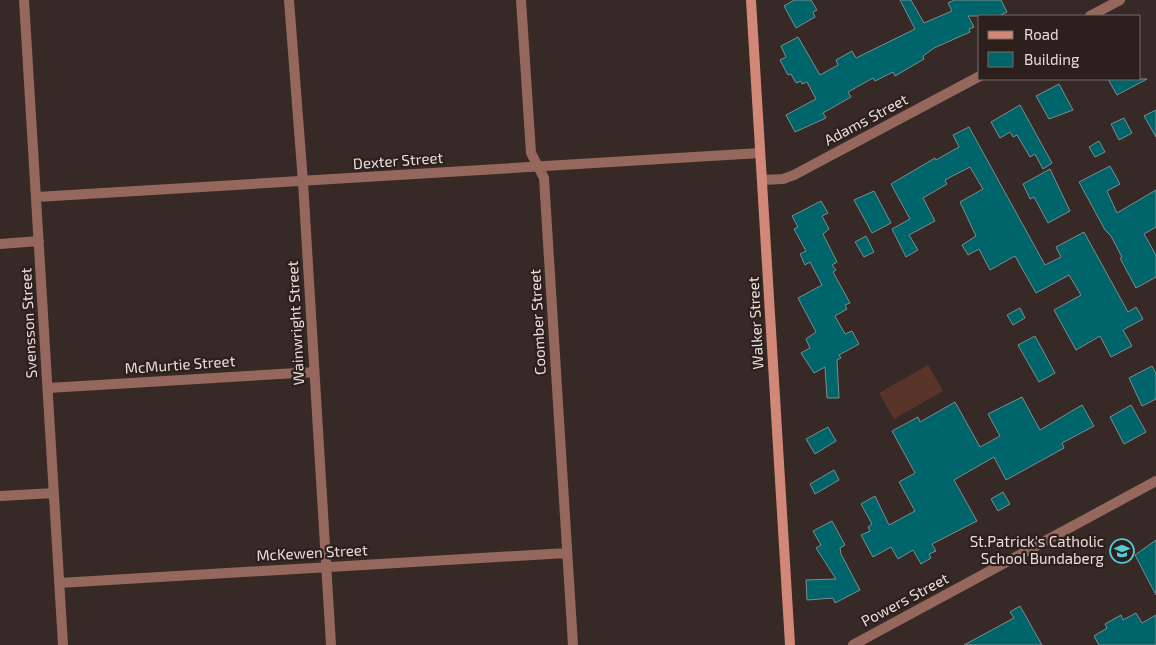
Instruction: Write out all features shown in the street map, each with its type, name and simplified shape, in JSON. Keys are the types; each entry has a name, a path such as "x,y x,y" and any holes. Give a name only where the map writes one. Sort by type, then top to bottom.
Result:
{"main road":[{"name":"Walker Street","path":"751,0 790,645"}],"street":[{"name":"Svensson Street","path":"24,0 63,645"},
{"name":"Wainwright Street","path":"289,0 303,182 330,645"},
{"name":"Coomber Street","path":"521,0 531,153 544,178 573,645"},
{"path":"1092,15 1120,0"},
{"name":"Adams Street","path":"762,180 783,179 794,176 978,77"},
{"name":"Dexter Street","path":"36,197 760,153"},
{"path":"0,244 39,241"},
{"name":"McMurtie Street","path":"48,388 314,372"},
{"name":"Powers Street","path":"853,645 1156,481"},
{"path":"0,496 54,493"},
{"name":"McKewen Street","path":"59,583 566,553"}],"shaded area":[{"path":"928,365 943,391 894,419 879,393"}],"building":[{"path":"794,0 811,0 817,10 813,12 815,17 796,28 784,6"},
{"path":"900,0 911,0 924,23 952,11 948,3 954,0 1001,0 1007,12 1001,15 968,16 974,27 969,29 970,32 934,48 923,56 924,59 895,76 893,72 875,81 873,78 848,92 851,97 823,113 826,118 795,132 786,115 816,99 807,82 802,84 801,81 796,83 791,74 788,75 780,60 786,57 781,46 798,37 820,75 838,65 836,60 852,51 856,58 915,29"},
{"path":"1147,79 1117,95 1109,80"},
{"path":"1059,84 1073,110 1049,119 1036,96"},
{"path":"1020,105 1052,163 1043,169 1035,154 1030,157 1017,135 1013,137 1010,132 1000,138 991,122"},
{"path":"1156,110 1156,137 1144,116"},
{"path":"1124,118 1132,133 1119,140 1111,124"},
{"path":"969,127 1045,265 1061,257 1056,247 1084,232 1128,312 1136,307 1143,319 1123,330 1132,346 1111,357 1100,336 1076,350 1054,310 1081,295 1069,275 1036,293 1015,256 990,270 979,249 968,255 962,245 976,236 960,202 983,189 970,167 945,180 947,184 923,198 935,221 909,235 918,250 906,257 892,229 910,219 891,184 935,158 936,160 959,147 953,135"},
{"path":"1099,141 1105,152 1095,157 1089,147"},
{"path":"1110,166 1120,184 1107,191 1117,213 1156,190 1156,227 1144,234 1156,255 1156,277 1136,288 1111,236 1105,230 1079,182"},
{"path":"1050,169 1070,211 1048,223 1034,197 1030,199 1023,184"},
{"path":"874,191 891,223 872,233 854,200"},
{"path":"821,201 828,213 822,216 829,229 823,234 837,262 832,265 836,270 833,272 850,303 845,305 847,309 835,316 845,334 852,331 859,344 839,355 841,358 837,360 839,398 827,398 825,367 814,373 801,353 810,348 806,339 816,332 798,298 822,285 810,262 805,265 800,254 806,251 794,229 798,227 792,216"},
{"path":"866,236 874,252 864,257 855,242"},
{"path":"1020,308 1025,318 1013,325 1007,315"},
{"path":"1035,336 1055,373 1039,382 1018,345"},
{"path":"1152,366 1156,373 1156,399 1142,406 1129,378"},
{"path":"1022,397 1040,430 1082,405 1094,426 1062,443 1064,448 1006,480 994,457 954,480 977,521 932,544 936,551 929,554 931,558 921,564 913,550 898,559 891,547 873,557 861,535 870,531 868,527 872,524 861,504 875,496 889,525 915,511 899,482 915,473 892,431 918,417 920,422 955,402 980,447 1000,436 988,414"},
{"path":"1131,405 1146,432 1124,444 1110,417"},
{"path":"828,427 836,441 815,454 806,439"},
{"path":"834,470 839,480 815,494 810,484"},
{"path":"1003,492 1010,504 998,511 991,499"},
{"path":"832,521 845,545 840,548 841,554 860,590 835,603 833,598 807,600 806,580 836,579 816,548 821,545 813,531"},
{"path":"1156,540 1156,595 1135,555"},
{"path":"1020,606 1042,645 964,645 1014,618 1010,612"},
{"path":"1136,613 1142,623 1156,615 1156,645 1099,645 1094,636 1107,628 1105,624 1121,615 1123,620"}],"place":[{"name":"St.Patrick's Catholic School Bundaberg","path":"1122,551"}]}
